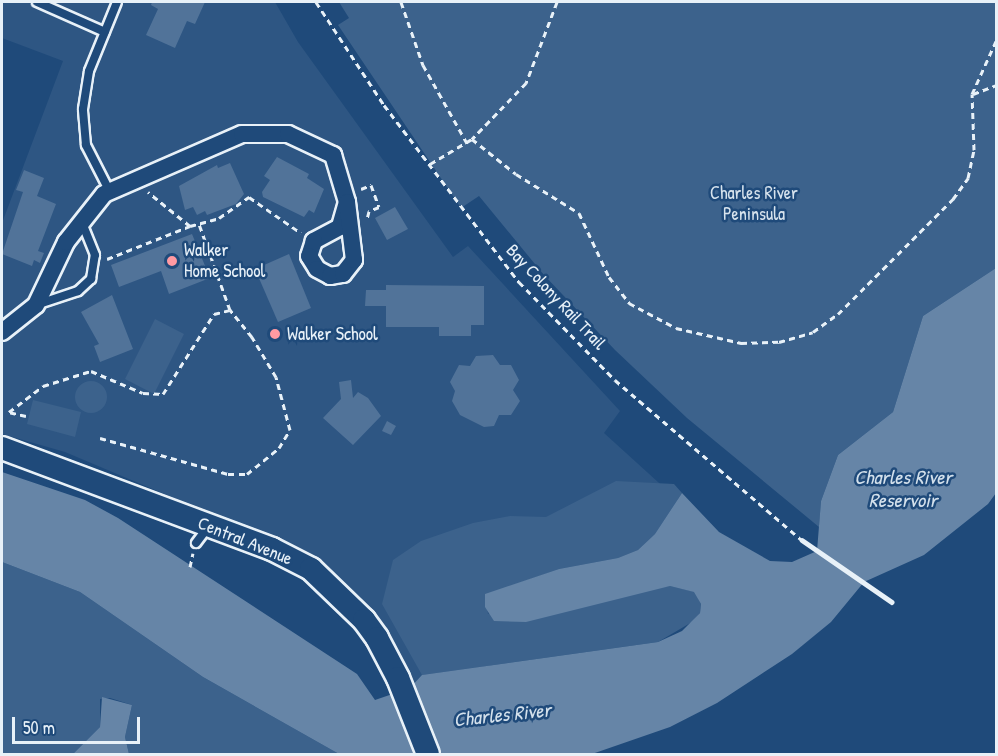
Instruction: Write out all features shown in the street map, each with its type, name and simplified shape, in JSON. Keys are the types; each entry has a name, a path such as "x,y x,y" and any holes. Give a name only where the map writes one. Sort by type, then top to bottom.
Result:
{"main road":[{"name":"Central Avenue","path":"2,448 203,534 311,569 364,620 398,678 428,754"}],"street":[{"path":"2,332 36,305 66,242 110,192 242,134 288,134 333,155 347,202"}],"lane":[{"path":"37,2 105,32"},
{"path":"60,12 65,2"},
{"path":"110,192 86,145 83,109 89,71 117,2"},
{"path":"36,305 78,291 91,279 95,255 82,222"}],"path":[{"name":"Bay Colony Rail Trail","path":"316,2 384,105 519,282 607,372 802,540"},
{"path":"401,2 423,65 467,143"},
{"path":"429,164 472,139 526,83 557,2"},
{"path":"472,139 516,174 579,213 609,277 629,303 676,328 741,343 779,342 813,332 838,314 953,199 968,178 974,150 972,94 996,41"},
{"path":"972,94 996,86"},
{"path":"103,252 102,261 190,226 148,192 138,196"},
{"path":"99,438 228,474 247,474 261,466 290,430 286,405 276,377 252,337 230,310 199,224"},
{"path":"26,416 9,412 43,386 91,371 143,393 163,394 214,314 230,310"}],"shaded area":[{"name":"Walker School","path":"2,2 275,2 298,42 453,257 468,246 620,411 604,433 766,580 549,652 465,671 408,692 374,615 338,576 309,555 65,452 2,434 2,223 63,61 2,38"}],"green space":[{"name":"Charles River Peninsula","path":"339,2 996,2 996,268 923,316 893,412 838,455 821,501 819,527 687,418 615,350 544,275 479,196 461,208 338,25 349,18"},
{"path":"155,319 184,334 154,394 125,379"},
{"path":"91,381 102,386 107,397 102,408 91,413 80,408 75,397 80,386"},
{"path":"33,400 81,412 75,437 27,424"},
{"path":"616,481 674,484 682,493 655,534 638,550 618,558 559,569 485,595 488,614 670,586 695,592 701,604 700,613 692,622 658,642 422,675 382,604 393,560 421,541 473,523 510,516 546,517"},
{"path":"2,562 80,592 203,677 339,754 129,754 125,737 132,705 110,698 100,699 100,727 73,754 2,754"}],"water":[{"path":"996,268 996,493 988,504 924,555 864,582 831,622 792,654 717,703 670,727 592,754 339,754 203,677 80,592 2,562 2,472 85,500 118,518 357,674 375,700 410,688 422,675 658,642 682,631 700,613 701,604 694,592 670,586 526,622 494,621 485,607 485,594 559,569 618,558 638,550 655,534 682,493 719,532 770,561 792,562 817,551 821,501 838,455 893,412 923,316"},
{"path":"102,697 132,705 125,737 129,754 73,754 100,727"}],"building":[{"path":"152,2 205,2 195,24 187,21 175,48 146,35 158,9 151,5"},
{"path":"277,157 309,174 307,178 324,189 314,213 309,210 304,217 263,197 262,192 270,180 264,176"},
{"path":"230,163 244,194 236,204 207,215 205,211 197,215 193,207 185,210 179,186 217,165 218,168"},
{"path":"24,170 44,178 37,196 56,204 38,251 44,253 40,263 34,260 32,266 2,254 23,192 16,190"},
{"path":"395,207 408,229 387,240 375,218"},
{"path":"192,234 210,278 169,294 161,271 119,287 111,265"},
{"path":"289,254 311,308 278,322 255,269"},
{"path":"386,285 484,286 484,325 471,325 471,336 439,336 439,327 386,327 386,306 365,306 366,290 386,290"},
{"path":"112,295 133,349 100,362 94,346 99,344 81,312"},
{"path":"493,355 500,365 511,365 519,380 513,390 520,401 511,415 499,415 494,426 484,427 460,415 452,401 455,391 450,382 459,365 470,366 476,356"},
{"path":"351,380 353,398 358,392 368,398 381,416 353,445 323,418 341,399 339,382"},
{"path":"387,421 396,426 391,435 382,431"}],"railway":[{"path":"802,540 892,602"}],"place":[{"name":"Walker Home School","path":"172,261"},
{"name":"Walker School","path":"275,334"}],"water label":[{"name":"Charles River Reservoir","path":"903,488"},
{"name":"Charles River","path":"502,714"}]}
